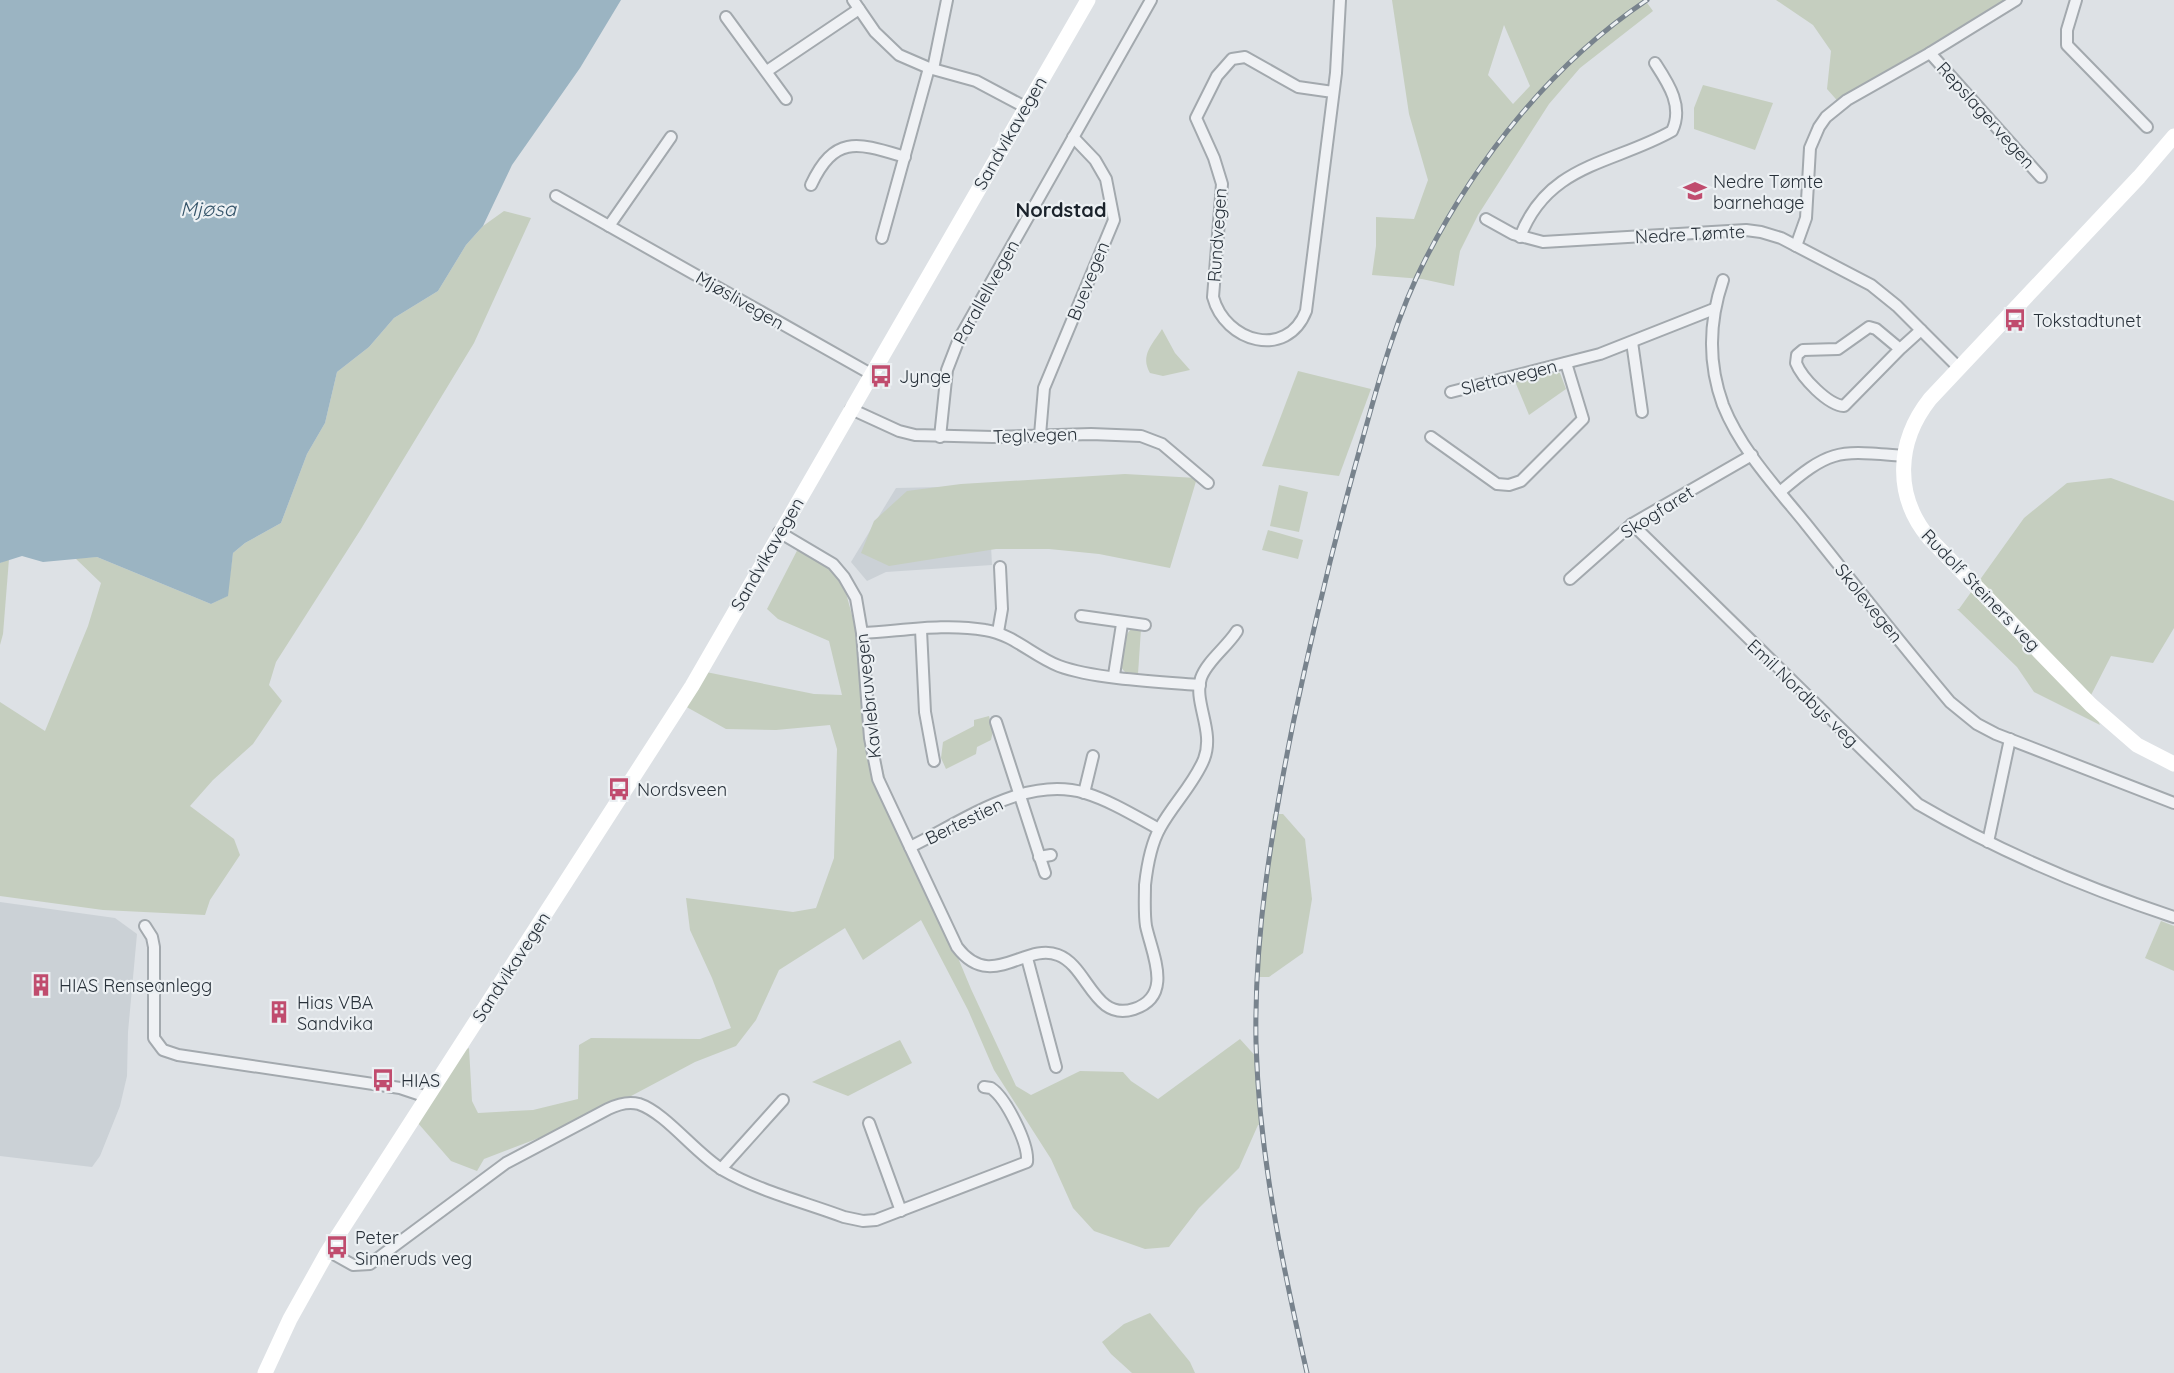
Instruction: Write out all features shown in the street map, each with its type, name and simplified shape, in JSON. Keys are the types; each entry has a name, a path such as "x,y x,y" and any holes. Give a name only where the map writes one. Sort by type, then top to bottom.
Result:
{"main road":[{"name":"Sandvikavegen","path":"265,1373 298,1302 328,1251 692,686 1088,0"},
{"name":"Rudolf Steiners veg","path":"2174,136 2139,177 1959,368 1919,414 1907,439 1903,476 1912,514 1929,538 2091,705 2137,745 2174,764"}],"street":[{"path":"882,238 931,68 947,0"},
{"name":"Parallellvegen","path":"940,437 947,369 958,339 1151,0"},
{"name":"Rundvegen","path":"1333,92 1298,87 1275,75 1251,58 1239,56 1232,59 1217,76 1198,114 1197,123 1214,158 1222,184 1213,297 1224,321 1232,329 1250,339 1269,340 1282,336 1298,327 1306,311 1333,92 1340,0"},
{"path":"2076,0 2067,30 2067,45 2147,127"},
{"name":"Repslagervegen","path":"1796,246 1808,208 1807,160 1819,127 1841,104 2013,2"},
{"path":"767,71 856,4 874,32 892,50 931,68 975,81 1025,107"},
{"path":"726,17 786,99"},
{"name":"Repslagervegen","path":"1930,53 2042,177"},
{"path":"1520,237 1534,209 1571,175 1585,166 1672,131 1676,108 1674,98 1655,63"},
{"path":"609,226 671,137"},
{"name":"Buevegen","path":"1040,435 1044,388 1114,220 1106,179 1086,148 1073,137"},
{"path":"811,185 826,158 838,149 861,146 905,157"},
{"name":"Mjøslivegen","path":"556,196 871,374"},
{"name":"Nedre Tømte","path":"1486,219 1520,237 1549,242 1753,231 1767,233 1871,285 1959,368"},
{"name":"Skolevegen","path":"1723,279 1714,309 1712,348 1718,386 1732,423 1752,455 1780,492 1950,702 1977,724 2010,740 2174,803"},
{"name":"Slettavegen","path":"1451,392 1566,363 1632,342 1714,309"},
{"path":"1900,349 1876,329 1869,327 1838,349 1803,350 1797,355 1796,363 1821,392 1835,404 1844,406 1921,330"},
{"path":"1632,342 1642,412"},
{"name":"Slettavegen","path":"1431,437 1497,484 1509,485 1521,481 1583,419 1566,363"},
{"name":"Teglvegen","path":"851,409 899,431 940,437 1091,434 1147,438 1162,444 1208,483"},
{"path":"1780,492 1819,462 1837,454 1862,451 1904,456"},
{"name":"Skogfaret","path":"1570,579 1632,524 1752,455"},
{"name":"Emil Nordbys veg","path":"1632,524 1918,804 1988,842 2174,917"},
{"name":"Kavlebruvegen","path":"779,532 825,558 844,577 856,598 862,633 867,716 874,765 884,794 955,942 966,957 978,964 993,966 1054,953 1072,962 1098,999 1110,1009 1133,1009 1150,998 1159,976 1146,925 1146,874 1159,829 1198,771 1207,749 1208,735 1200,685"},
{"path":"998,632 1002,609 1000,567"},
{"path":"1081,616 1122,624 1145,625"},
{"path":"1114,675 1122,624"},
{"path":"862,633 960,627 998,632 1059,666 1200,685 1204,671 1237,631"},
{"path":"921,630 934,761"},
{"name":"Bertestien","path":"996,722 1045,873"},
{"path":"1988,842 2010,740"},
{"path":"1084,793 1093,756"},
{"name":"Bertestien","path":"910,847 1018,795 1049,790 1084,793 1159,829"},
{"path":"1039,857 1051,855"},
{"path":"145,926 152,937 154,947 154,1038 163,1050 178,1055 400,1088 427,1097"},
{"path":"1027,958 1056,1067"},
{"path":"328,1251 353,1265 370,1264 506,1163 620,1104 638,1104 649,1110 721,1169 853,1219 870,1222 1027,1162 1028,1150 1001,1099 991,1088 984,1087"},
{"path":"721,1169 783,1100"},
{"path":"869,1123 901,1211"}],"shaded area":[{"path":"988,486 992,565 886,572 867,581 851,562 896,488"},
{"path":"0,902 115,918 137,934 128,1032 127,1076 120,1106 100,1156 92,1167 0,1156"}],"green space":[{"path":"1392,0 1645,0 1653,11 1580,68 1549,104 1478,215 1460,251 1454,286 1422,279 1372,275 1376,246 1376,217 1414,219 1428,180 1409,114","holes":["1504,25 1530,86 1513,104 1488,75"]},
{"path":"1776,0 2010,0 1842,106 1827,89 1831,51 1813,25"},
{"path":"1703,85 1773,103 1755,150 1694,129 1694,108"},
{"path":"504,211 531,218 474,343 361,529 276,662 269,685 282,701 253,744 213,780 190,806 234,839 240,855 210,900 205,915 103,910 0,896 0,702 45,731 88,626 101,583 75,558 97,557 211,604 227,596 233,553 245,543 281,523 307,454 325,423 337,372 369,347 394,318 438,291 466,245 483,226"},
{"path":"1162,329 1175,353 1190,370 1163,376 1150,373 1146,361 1147,355"},
{"path":"1550,370 1560,373 1566,389 1529,415 1514,379"},
{"path":"1298,371 1371,389 1339,476 1262,466"},
{"path":"1125,474 1197,478 1170,568 1099,554 1049,549 996,549 889,566 861,553 874,521 907,491 961,484"},
{"path":"2111,478 2174,501 2174,628 2153,663 2111,656 2089,699 2100,725 2034,692 2017,667 1957,609 2024,518 2067,483"},
{"path":"1279,485 1308,492 1299,532 1270,526"},
{"path":"1268,530 1303,540 1298,559 1262,550"},
{"path":"802,541 839,567 856,630 863,684 888,790 971,989 1016,1086 1031,1095 1080,1071 1123,1072 1131,1081 1158,1099 1240,1039 1259,1060 1264,1124 1258,1125 1239,1168 1199,1208 1169,1247 1145,1249 1094,1231 1073,1208 1051,1159 994,1070 968,1010 921,920 863,960 845,928 779,970 756,1020 736,1046 695,1062 586,1120 484,1159 477,1171 451,1161 417,1122 457,1053 469,1048 472,1101 478,1113 533,1110 578,1099 579,1045 591,1038 700,1039 731,1028 690,930 686,898 793,912 816,908 834,858 837,749 830,725 776,730 726,729 683,705 706,672 814,694 842,695 829,641 778,619 767,609"},
{"path":"9,559 3,634 0,645 0,563"},
{"path":"1131,629 1141,629 1138,674 1125,672 1120,662 1122,644"},
{"path":"989,716 993,731 991,740 977,747 976,754 946,769 941,758 943,742 974,726 974,720"},
{"path":"1273,814 1283,814 1305,839 1312,899 1303,953 1269,977 1259,977 1261,915"},
{"path":"2161,921 2174,926 2174,971 2145,958"},
{"path":"900,1040 912,1063 848,1096 812,1082"},
{"path":"1150,1313 1190,1362 1195,1373 1132,1373 1111,1354 1102,1342 1124,1324"}],"water":[{"name":"Mjøsa","path":"0,0 621,0 580,68 512,165 483,226 466,245 438,291 394,318 369,347 337,372 325,423 307,454 281,523 245,543 233,553 228,596 211,604 97,557 43,562 22,556 0,563"}],"railway":[{"path":"1307,1373 1273,1209 1267,1167 1258,1084 1256,1002 1261,922 1278,803 1329,565 1385,362 1403,309 1426,258 1469,184 1520,115 1580,53 1612,25 1647,0"}],"place":[{"name":"Nedre Tømte barnehage","path":"1695,191"},
{"name":"Tokstadtunet","path":"2015,320"},
{"name":"Jynge","path":"881,376"},
{"name":"Nordsveen","path":"619,789"},
{"name":"HIAS Renseanlegg","path":"41,985"},
{"name":"Hias VBA Sandvika","path":"279,1012"},
{"name":"HIAS","path":"383,1080"},
{"name":"Peter Sinneruds veg","path":"337,1247"}],"district":[{"name":"Nordstad","path":"1061,209"}]}
